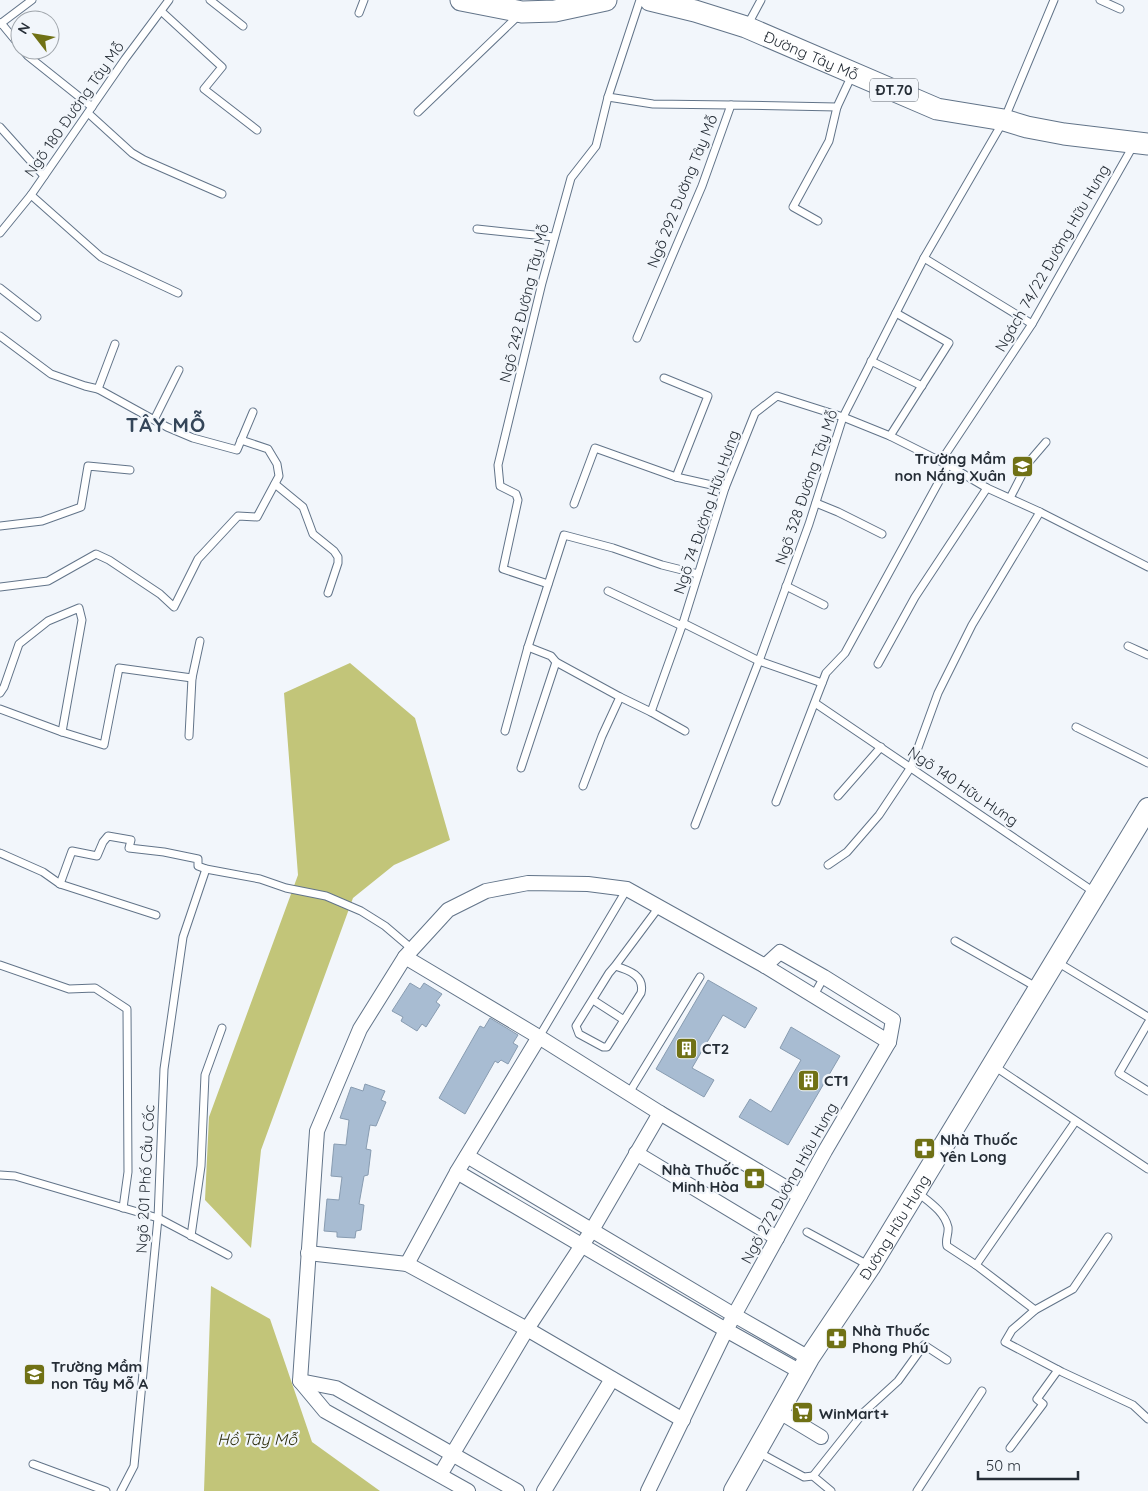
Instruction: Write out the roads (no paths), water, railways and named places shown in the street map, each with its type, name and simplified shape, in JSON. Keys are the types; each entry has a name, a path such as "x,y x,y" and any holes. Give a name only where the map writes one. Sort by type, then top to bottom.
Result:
{"main road":[{"path":"461,0 522,12 555,11 579,3 606,0"},
{"name":"Đường Tây Mỗ","path":"650,0 695,11 746,27 937,109 1004,120 1027,127 1064,134 1142,143"},
{"name":"Đường Hữu Hưng","path":"734,1491 805,1365 870,1266 1096,893 1145,820"}],"street":[{"path":"468,1491 325,1411 300,1381 317,1131 360,1029 408,953 448,910 486,890 528,883 588,884 627,889 765,966 889,1042 893,1020 824,977 780,952 765,966"},
{"path":"408,953 539,1038 800,1196"},
{"path":"407,1264 457,1172 539,1038"},
{"name":"Ngõ 272 Đường Hữu Hưng","path":"648,1491 734,1315 889,1042"},
{"path":"440,1475 527,1329 592,1230 660,1113"},
{"path":"636,1153 777,1238"},
{"path":"467,1156 734,1315 805,1365"},
{"path":"457,1172 726,1330 805,1365"},
{"path":"308,1253 407,1264 527,1329 683,1420"},
{"path":"544,1491 612,1379"},
{"path":"300,1381 336,1388 517,1491"},
{"path":"778,1411 821,1437"}],"lane":[{"path":"10,34 1,23 32,0"},
{"name":"Ngõ 180 Đường Tây Mỗ","path":"0,233 2,224 31,195 169,0"},
{"path":"210,0 244,26"},
{"path":"359,13 364,0"},
{"name":"Ngõ 242 Đường Tây Mỗ","path":"548,584 502,569 518,500 516,494 500,486 498,465 542,283 571,178 596,146 608,97 640,0"},
{"path":"746,27 761,0"},
{"name":"Ngõ 328 Đường Tây Mỗ","path":"695,825 759,661 816,503 843,417 924,258 1004,120 1054,0"},
{"path":"1100,0 1120,9"},
{"path":"161,11 222,66 204,89 258,130"},
{"path":"418,112 522,12"},
{"path":"34,60 138,156 222,194"},
{"path":"818,221 793,207 829,141 837,107 853,73"},
{"path":"608,97 653,104 730,105"},
{"name":"Ngõ 292 Đường Tây Mỗ","path":"637,338 702,186 730,105 837,107"},
{"path":"0,128 44,176"},
{"name":"Ngách 74/22 Đường Hữu Hưng","path":"776,802 826,673 846,653 945,463 1032,324 1108,188 1142,143"},
{"path":"31,195 100,257 178,293"},
{"path":"477,229 554,237"},
{"path":"924,258 1032,324"},
{"path":"0,288 37,317"},
{"path":"890,436 949,343 896,313"},
{"path":"0,336 50,374 85,386 98,388 154,420 193,438 228,449 237,450 253,412"},
{"path":"98,388 115,344"},
{"path":"871,361 922,386"},
{"path":"154,420 179,370"},
{"path":"664,378 708,396 676,477"},
{"name":"Ngõ 74 Đường Hữu Hưng","path":"651,712 683,624 725,488 755,413 777,396 843,417 890,436 945,463 986,488 1040,512 1148,567"},
{"path":"0,587 48,581 96,554 109,560 160,594 174,607 198,559 238,516 257,517 279,476 277,464 268,449 241,440"},
{"path":"1010,498 1028,463 1046,442"},
{"path":"574,504 595,448 676,477 725,488"},
{"path":"0,526 42,521 80,507 88,466 130,470"},
{"path":"275,484 303,507 313,534 334,551 338,557 338,563 328,593"},
{"path":"878,664 915,597 986,488"},
{"path":"816,503 882,534"},
{"path":"828,865 848,852 879,815 911,767 938,693 972,625 1040,512"},
{"path":"505,731 528,646 564,535 698,574"},
{"path":"786,586 824,605"},
{"path":"608,591 683,624 759,661 822,683"},
{"path":"0,693 4,687 19,644 48,621 79,608 82,620 62,732"},
{"path":"189,736 192,678 200,641"},
{"path":"528,646 551,656 556,662 685,731"},
{"path":"1128,646 1148,655"},
{"path":"520,768 556,662"},
{"path":"0,709 104,745 119,668 192,678"},
{"path":"583,786 602,736 620,697"},
{"name":"Ngõ 140 Hữu Hưng","path":"815,703 1096,893"},
{"path":"1076,727 1148,763"},
{"path":"838,796 881,747"},
{"path":"60,884 72,851 97,856 108,836 131,840 129,848 164,852 198,859 198,866 206,869 260,879 286,888 326,896 361,911 385,926 408,953"},
{"path":"0,853 43,872 60,884 156,915"},
{"name":"Ngõ 201 Phố Cầu Cốc","path":"121,1491 134,1466 158,1218 164,1069 183,937 206,869"},
{"path":"539,1038 627,889"},
{"path":"615,966 627,969 637,975 642,986 641,993 607,1047 603,1047 579,1034 576,1026 615,966 659,907"},
{"path":"954,941 1038,988"},
{"path":"1055,961 1148,1017"},
{"path":"0,965 69,989 95,988 126,1009 128,1172 123,1208"},
{"path":"629,1093 700,977"},
{"path":"814,995 824,977"},
{"path":"593,1000 624,1020"},
{"path":"1148,1023 1119,1072 1148,1091"},
{"path":"191,1236 201,1166 205,1075 222,1028"},
{"path":"992,1065 1148,1169"},
{"path":"976,1265 1075,1122"},
{"path":"0,1175 15,1176 158,1218 228,1255"},
{"path":"916,1191 943,1215 949,1229 945,1240 947,1246 976,1265 1035,1310"},
{"path":"808,1232 870,1266"},
{"path":"1108,1237 1073,1289 1035,1310 1012,1330 1005,1342 1058,1370 1133,1405 1148,1419"},
{"path":"756,1451 804,1477 813,1476 864,1412 898,1381 924,1344 947,1360"},
{"path":"1010,1448 1043,1404 1037,1399 1058,1370"},
{"path":"917,1491 982,1391"},
{"path":"33,1464 106,1491"},
{"path":"813,1476 831,1491"}],"water":[{"path":"350,663 415,718 450,840 394,865 353,898 261,1150 251,1248 205,1200 209,1117 298,875 284,693"},
{"name":"Hồ Tây Mỗ","path":"211,1286 270,1319 312,1442 380,1491 204,1491"}],"place":[{"name":"Trường Mầm non Nắng Xuân","path":"1022,467"},
{"name":"CT2","path":"686,1048"},
{"name":"CT1","path":"808,1080"},
{"name":"Nhà Thuốc Yên Long","path":"924,1148"},
{"name":"Nhà Thuốc Minh Hòa","path":"755,1178"},
{"name":"Nhà Thuốc Phong Phú","path":"836,1339"},
{"name":"Trường Mầm non Tây Mỗ A","path":"35,1375"},
{"name":"WinMart+","path":"803,1413"}],"district":[{"name":"TÂY MỖ","path":"166,424"}]}
